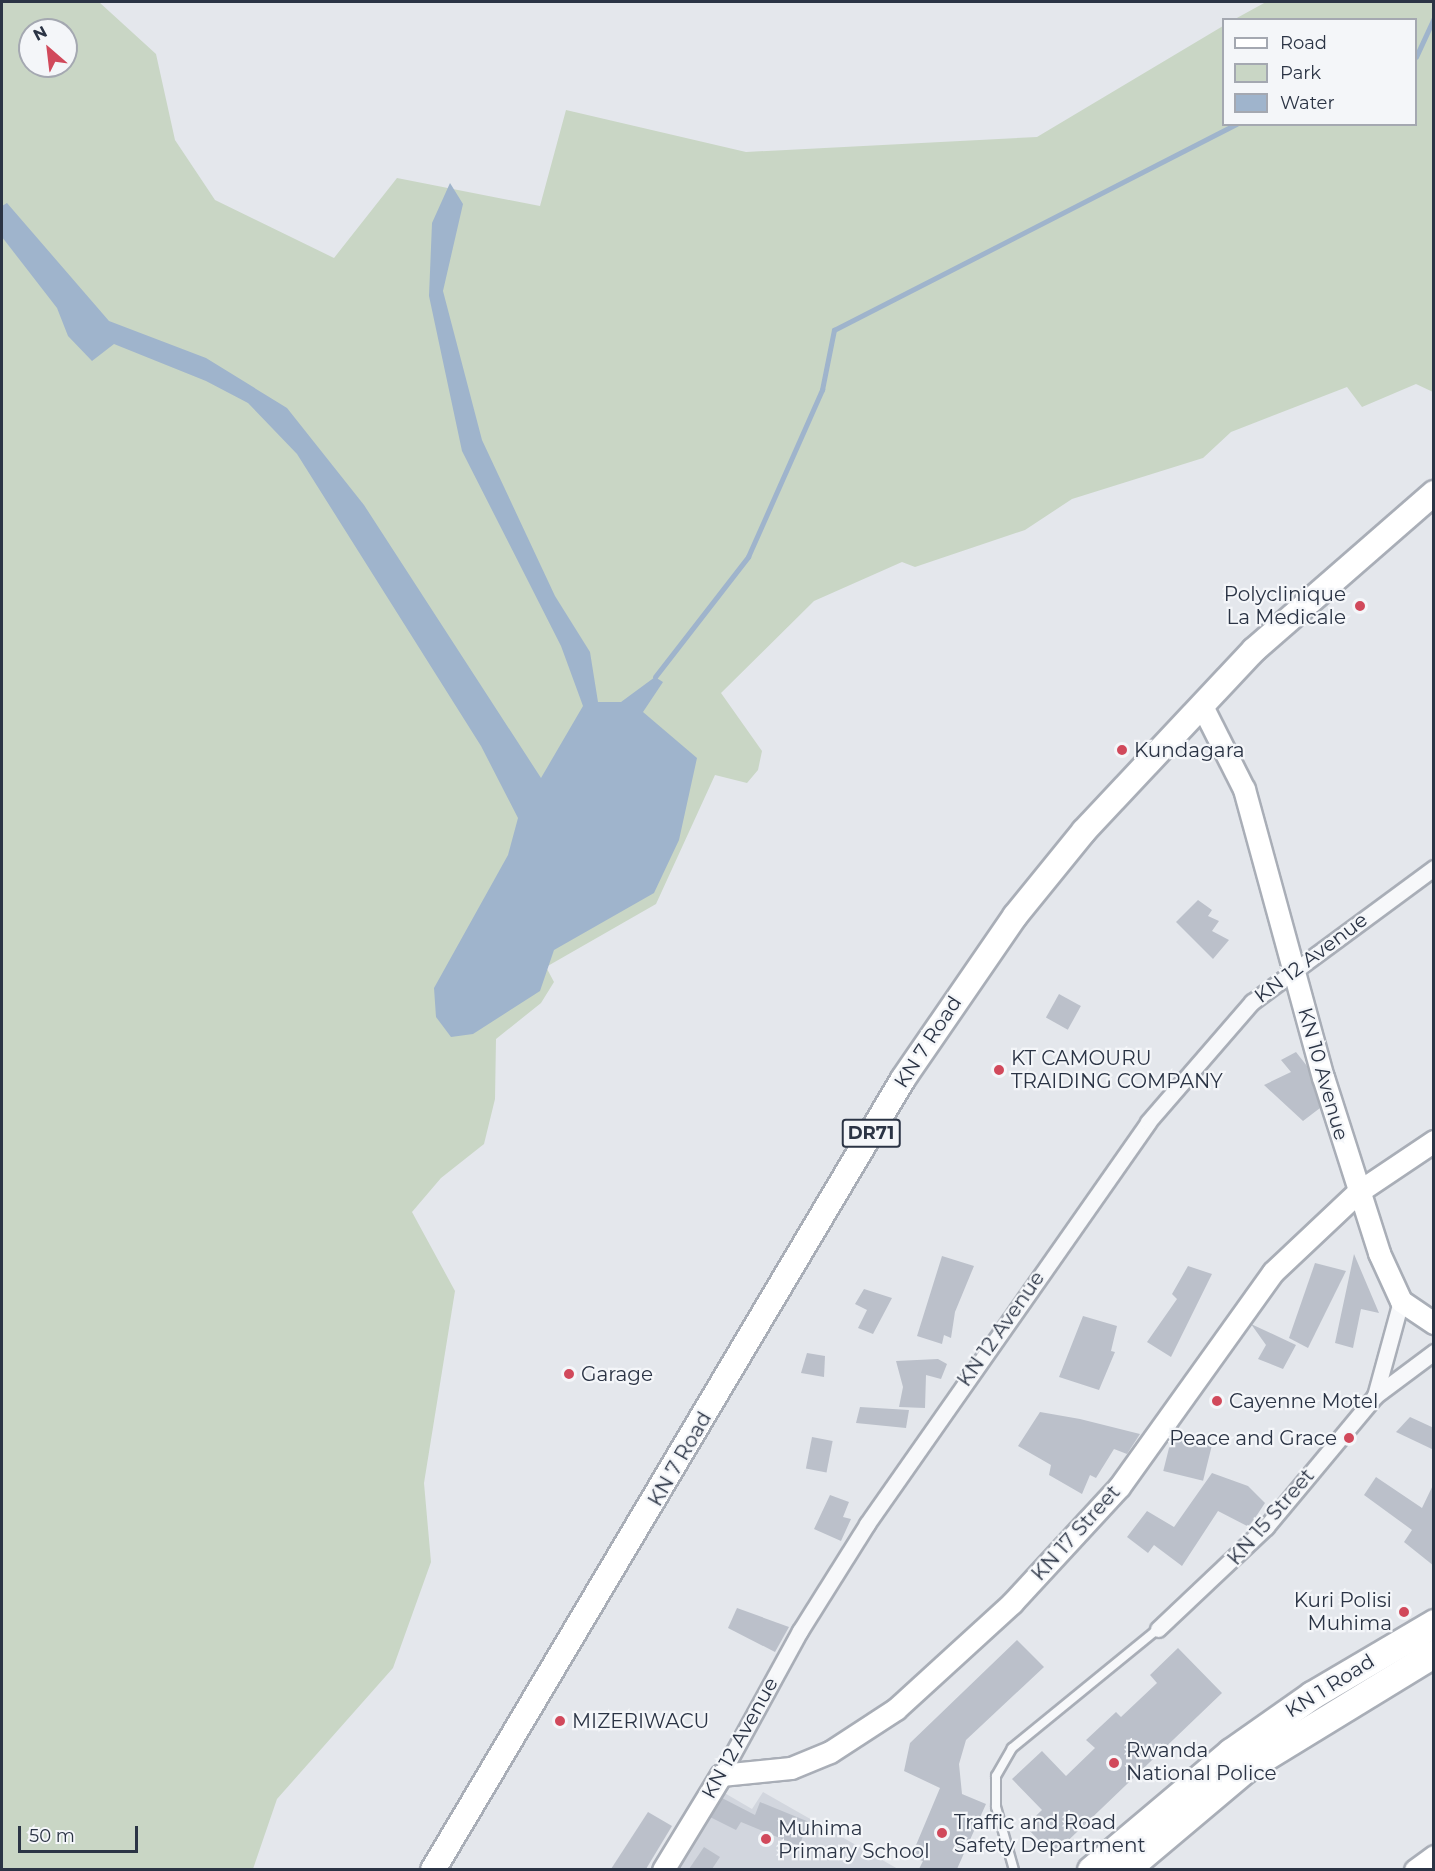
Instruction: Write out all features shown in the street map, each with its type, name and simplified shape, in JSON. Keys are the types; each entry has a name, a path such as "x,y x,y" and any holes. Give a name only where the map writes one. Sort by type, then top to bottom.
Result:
{"highway":[{"name":"KN 1 Road","path":"1091,1869 1201,1789 1312,1695 1434,1623"},
{"name":"KN 1 Road","path":"1125,1869 1201,1789 1434,1653"}],"main road":[{"name":"KN 7 Road","path":"433,1869 952,1003 1084,831 1254,650 1434,493"}],"street":[{"name":"KN 10 Avenue","path":"1202,706 1244,789 1358,1192 1401,1301"},
{"name":"KN 12 Avenue","path":"663,1869 721,1775 867,1524 1083,1210 1219,1036 1293,968 1434,868"},
{"name":"KN 17 Street","path":"721,1775 791,1768 830,1752 896,1710 1064,1550 1119,1487 1243,1307 1310,1233 1358,1192 1434,1141"},
{"path":"1401,1301 1434,1323"},
{"name":"KN 15 Street","path":"1376,1396 1401,1301"},
{"name":"KN 15 Street","path":"1158,1629 1266,1527 1376,1396 1434,1352"},
{"path":"1414,1869 1434,1856"}],"lane":[{"path":"1014,1869 996,1807 996,1776 1012,1748 1158,1629"}],"shaded area":[{"name":"Muhima Primary School","path":"716,1788 752,1809 763,1792 898,1869 668,1870"}],"green space":[{"path":"2,2 99,2 156,54 175,140 215,200 334,258 397,178 540,206 566,110 746,152 1037,137 1222,27 1222,126 1417,126 1417,18 1237,18 1266,2 1433,2 1433,392 1416,384 1362,407 1347,387 1231,432 1203,458 1072,499 1025,530 915,567 902,562 814,601 721,693 762,751 758,770 747,783 715,775 656,904 546,967 554,982 541,1003 496,1039 495,1099 484,1144 441,1178 412,1212 455,1291 424,1483 431,1562 393,1668 277,1799 253,1869 2,1870"}],"water":[{"path":"450,183 463,204 443,291 482,440 555,596 590,652 598,702 621,702 655,677 663,682 643,712 697,758 679,840 654,893 554,950 540,991 473,1034 451,1037 436,1017 434,988 508,855 518,818 481,746 297,454 248,403 206,381 114,344 92,361 68,336 57,308 2,237 2,206 7,203 109,321 206,358 287,408 364,505 541,778 583,706 561,646 462,451 429,296 432,223"}],"building":[{"path":"1198,900 1212,910 1208,916 1219,921 1212,931 1229,940 1213,959 1176,922"},
{"path":"1059,994 1081,1006 1068,1030 1046,1018"},
{"path":"1296,1052 1307,1066 1320,1108 1303,1121 1264,1085 1291,1072 1281,1060"},
{"path":"1354,1254 1379,1313 1361,1309 1353,1348 1335,1343"},
{"path":"942,1256 974,1266 955,1312 951,1338 944,1335 942,1344 917,1336"},
{"path":"1315,1263 1346,1271 1308,1348 1289,1338"},
{"path":"1188,1266 1212,1274 1171,1357 1147,1342 1177,1299 1172,1294"},
{"path":"864,1289 892,1298 873,1334 858,1328 867,1310 855,1304"},
{"path":"1083,1316 1117,1326 1111,1351 1115,1352 1099,1390 1059,1377"},
{"path":"1251,1324 1296,1345 1283,1369 1258,1359 1266,1345"},
{"path":"807,1353 825,1356 824,1377 801,1373"},
{"path":"938,1359 947,1364 941,1379 926,1375 925,1408 899,1407 903,1387 896,1361"},
{"path":"860,1407 909,1410 906,1428 856,1423"},
{"path":"1040,1412 1140,1434 1127,1454 1114,1449 1096,1478 1090,1475 1082,1494 1049,1475 1051,1465 1018,1446"},
{"path":"1410,1417 1434,1428 1434,1450 1396,1432"},
{"path":"1172,1436 1212,1446 1203,1481 1163,1471"},
{"path":"812,1437 833,1441 827,1472 806,1468"},
{"path":"1212,1473 1248,1486 1265,1503 1249,1527 1218,1511 1182,1566 1154,1545 1148,1553 1127,1537 1147,1511 1174,1527"},
{"path":"1376,1477 1422,1508 1434,1483 1434,1566 1404,1542 1412,1530 1364,1495"},
{"path":"830,1495 849,1502 843,1517 851,1519 841,1541 814,1529"},
{"path":"737,1608 789,1627 775,1652 728,1628"},
{"path":"1017,1640 1044,1667 966,1740 959,1764 962,1794 986,1804 957,1869 919,1869 923,1861 911,1857 940,1788 904,1771 910,1743"},
{"name":"Rwanda National Police","path":"1178,1648 1222,1693 1053,1855 1025,1826 1042,1810 1012,1779 1042,1751 1066,1776 1095,1748 1086,1740 1116,1712 1121,1717 1157,1683 1150,1675"},
{"path":"722,1798 755,1815 760,1802 809,1822 799,1846 741,1822 736,1830 710,1817"},
{"path":"648,1812 672,1826 646,1869 611,1869"},
{"path":"704,1847 720,1857 712,1869 689,1869"}],"waterway":[{"path":"1417,55 1434,18"},
{"path":"655,677 748,557 822,390 834,330 1232,126"}],"place":[{"name":"Polyclinique La Medicale","path":"1360,606"},
{"name":"Kundagara","path":"1122,750"},
{"name":"KT CAMOURU TRAIDING COMPANY","path":"999,1070"},
{"name":"Garage","path":"569,1374"},
{"name":"Cayenne Motel","path":"1217,1401"},
{"name":"Peace and Grace","path":"1349,1438"},
{"name":"Kuri Polisi Muhima","path":"1404,1612"},
{"name":"MIZERIWACU","path":"560,1721"},
{"name":"Rwanda National Police","path":"1114,1763"},
{"name":"Traffic and Road Safety Department","path":"942,1833"},
{"name":"Muhima Primary School","path":"766,1839"}]}
